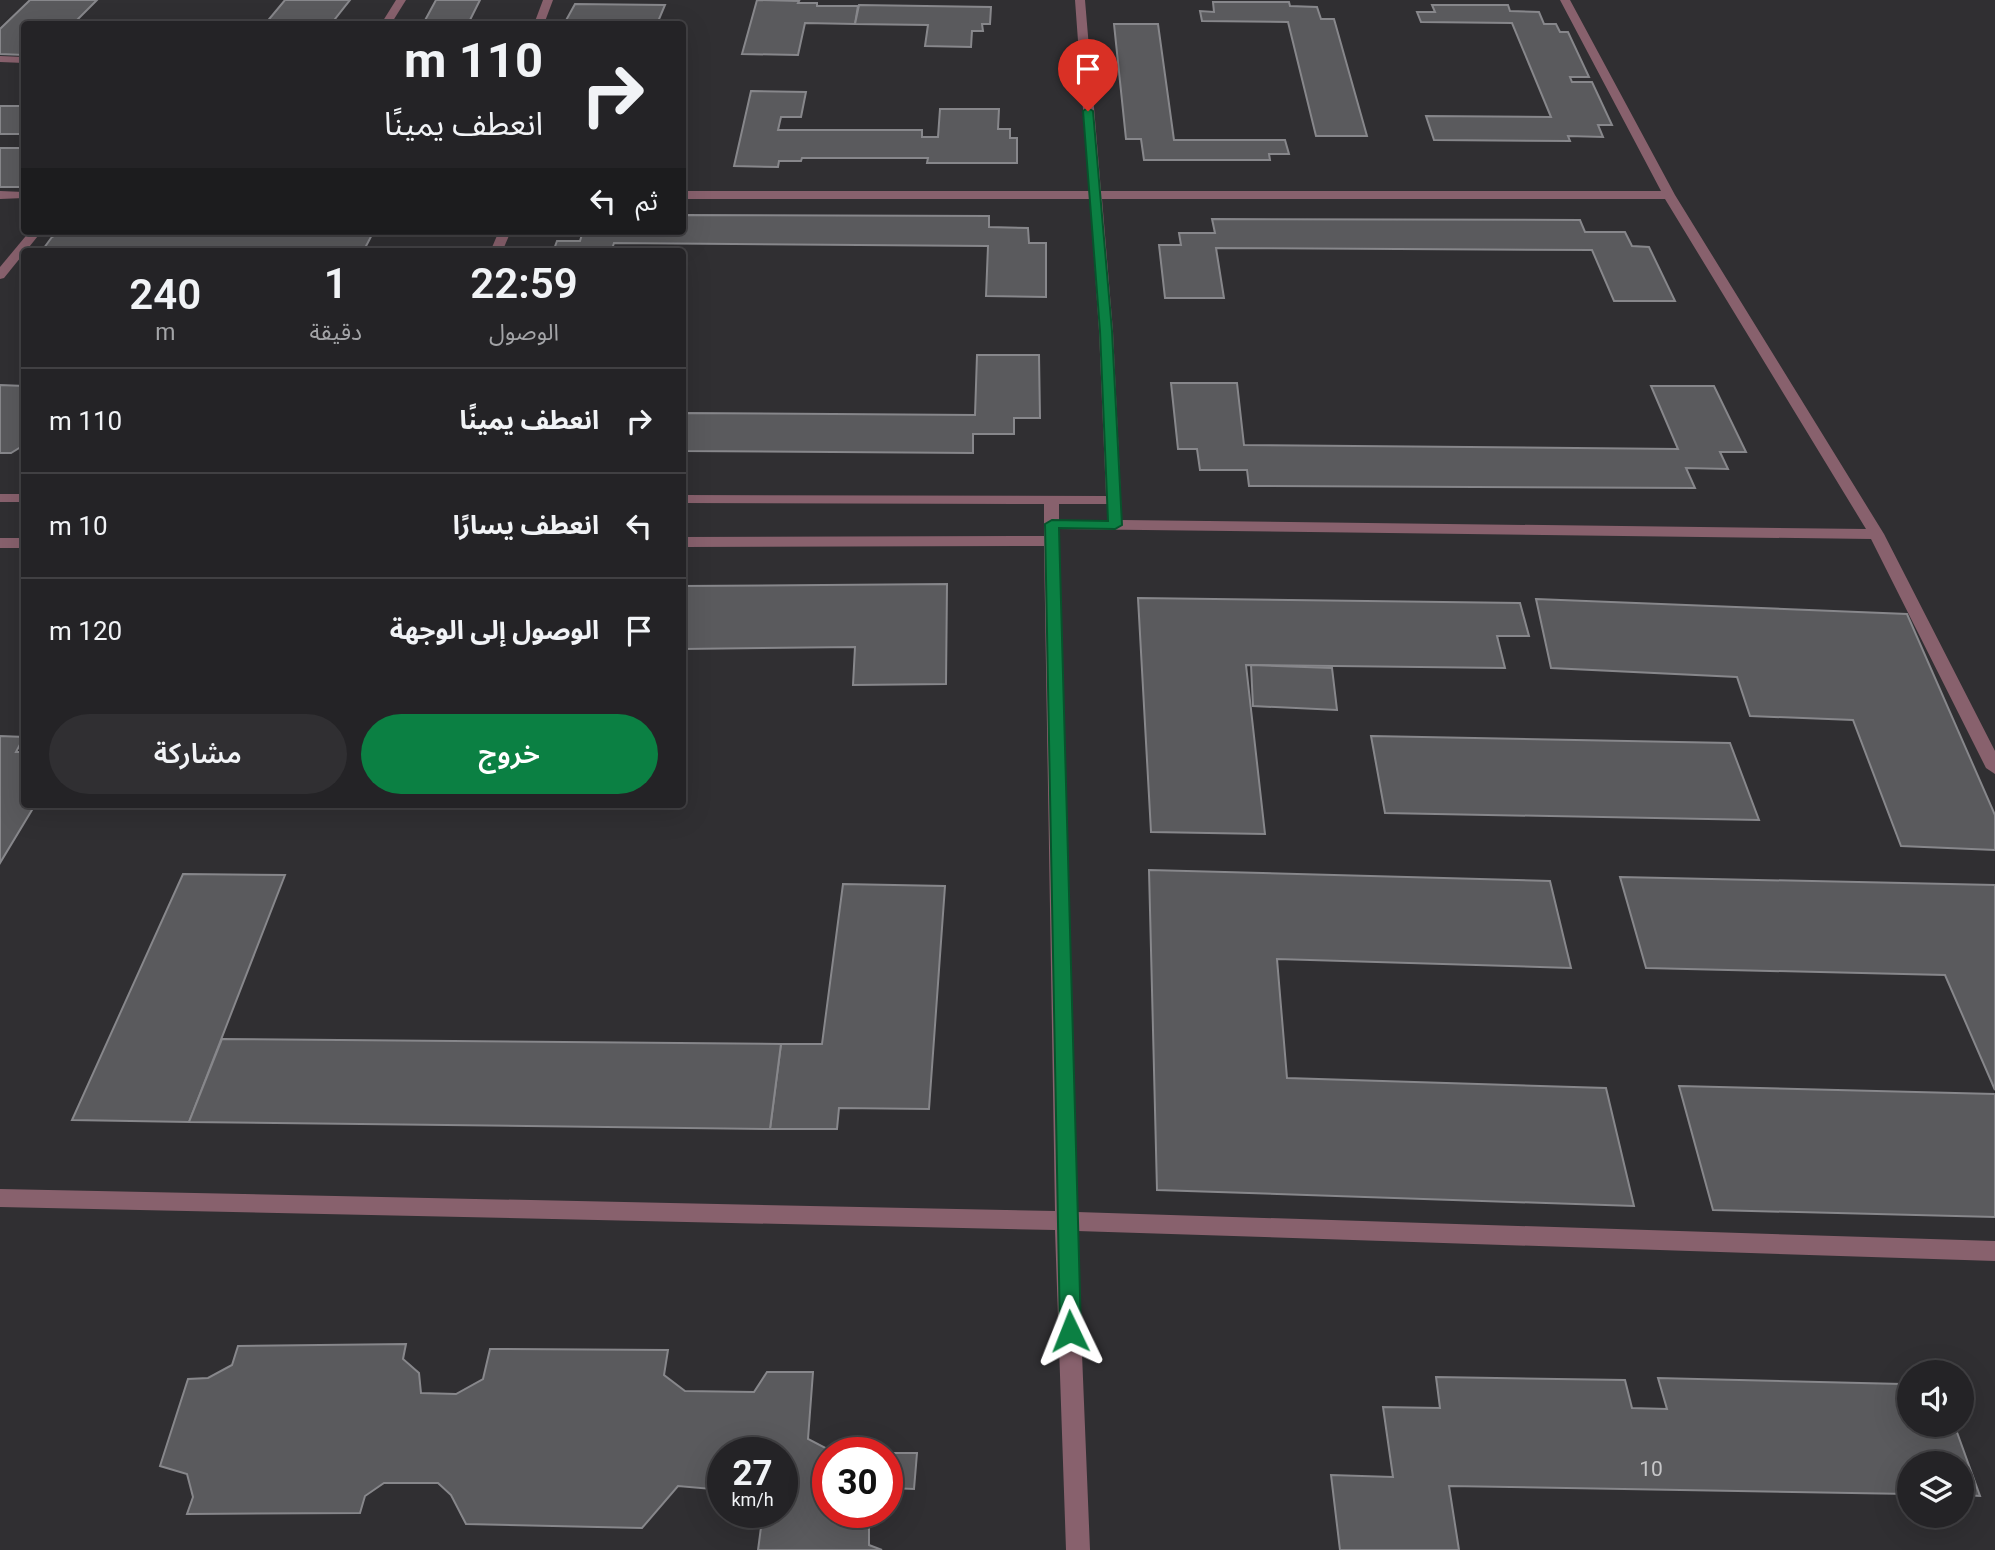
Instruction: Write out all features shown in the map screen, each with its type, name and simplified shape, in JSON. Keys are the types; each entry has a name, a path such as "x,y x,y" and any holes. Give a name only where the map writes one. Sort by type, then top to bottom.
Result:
{"street":[{"path":"388,21 401,0"},
{"path":"540,21 548,0"},
{"path":"1080,0 1106,331 1115,525"},
{"path":"1565,0 1669,195 1876,534 1995,768"},
{"path":"0,59 21,60"},
{"path":"0,195 21,195"},
{"path":"686,195 1669,195"},
{"path":"0,275 21,249"},
{"path":"0,498 21,498"},
{"path":"686,499 1114,500"},
{"path":"1051,500 1066,1221 1078,1550"},
{"path":"686,542 1052,532 1115,525 1876,534"},
{"path":"0,544 21,543"},
{"path":"0,1198 1066,1221 1995,1251"}],"building":[{"path":"30,0 97,0 76,21 21,21 21,55 0,54 0,29"},
{"path":"285,0 350,0 333,21 268,21"},
{"path":"436,0 480,0 470,21 425,21"},
{"path":"757,0 799,1 798,3 817,3 817,6 858,6 855,24 805,23 798,55 742,54"},
{"path":"1213,2 1289,2 1290,6 1317,7 1321,19 1334,19 1367,136 1316,136 1288,22 1202,21 1200,11 1214,12"},
{"path":"575,4 665,5 658,21 566,21"},
{"path":"859,5 991,7 990,24 982,24 983,31 972,31 971,47 925,46 928,25 855,24"},
{"path":"1432,5 1508,5 1510,11 1539,12 1544,24 1556,24 1560,32 1568,32 1589,77 1570,77 1572,82 1592,82 1612,125 1598,125 1603,137 1568,136 1570,141 1434,140 1426,116 1551,117 1512,23 1421,22 1417,12 1435,12"},
{"path":"1114,24 1158,24 1174,140 1285,140 1289,154 1269,154 1270,160 1144,160 1141,139 1126,139"},
{"path":"751,91 806,92 801,117 781,117 778,130 922,130 922,137 938,137 940,109 999,109 998,129 1010,129 1010,138 1017,138 1017,163 927,163 928,158 802,158 801,161 779,161 778,167 734,166"},
{"path":"0,106 21,106 21,134 0,134"},
{"path":"0,148 21,148 21,187 0,187"},
{"path":"686,215 989,216 989,227 1028,228 1029,243 1046,243 1046,297 986,296 988,246 614,243 612,248 554,248 557,241 580,241 582,235 686,235"},
{"path":"1212,219 1580,220 1585,232 1625,232 1632,246 1649,247 1675,301 1614,301 1592,250 1216,248 1224,298 1165,298 1159,245 1181,245 1179,233 1215,233"},
{"path":"372,235 365,248 44,248 52,237"},
{"path":"977,355 1039,355 1040,418 1014,418 1014,434 973,434 973,453 686,451 686,413 975,415"},
{"path":"1171,383 1237,383 1244,445 1678,449 1651,386 1714,386 1746,452 1720,452 1728,469 1686,468 1695,488 1249,486 1247,470 1200,470 1197,449 1178,449"},
{"path":"0,385 21,386 21,447 11,453 0,453"},
{"path":"947,584 946,684 853,685 855,647 686,649 686,586"},
{"path":"1138,598 1520,603 1529,636 1497,636 1505,668 1246,665 1265,834 1151,832"},
{"path":"1536,599 1907,614 1995,815 1995,850 1901,846 1853,720 1750,716 1737,677 1551,668"},
{"path":"1251,665 1332,668 1337,710 1253,706"},
{"path":"0,736 21,737 16,752 21,752 21,808 33,808 0,863"},
{"path":"1371,736 1730,743 1759,820 1385,813"},
{"path":"1149,870 1550,881 1571,968 1277,959 1287,1078 1606,1088 1634,1206 1157,1190"},
{"path":"183,874 285,875 189,1122 72,1120"},
{"path":"1620,877 1995,885 1995,1090 1945,975 1646,968"},
{"path":"843,884 945,886 929,1109 839,1108 837,1129 770,1129 781,1044 822,1044"},
{"path":"222,1039 781,1044 770,1129 189,1122"},
{"path":"1679,1086 1995,1094 1995,1217 1713,1210"},
{"path":"406,1344 403,1359 419,1373 421,1393 456,1394 483,1379 490,1349 668,1350 664,1375 685,1391 754,1392 767,1372 813,1372 808,1439 812,1441 812,1528 869,1528 869,1545 882,1550 758,1550 761,1528 798,1528 798,1437 707,1437 707,1489 678,1486 642,1528 466,1524 451,1495 438,1483 384,1483 365,1496 360,1513 187,1514 193,1497 187,1474 160,1466 188,1379 208,1378 232,1365 238,1346"},
{"path":"1436,1377 1625,1380 1632,1408 1667,1409 1658,1378 1897,1384 1897,1437 1959,1437 1964,1451 1897,1451 1897,1494 1449,1486 1459,1550 1340,1550 1331,1475 1393,1477 1383,1407 1440,1408"},
{"path":"903,1453 917,1453 914,1489 903,1489"},
{"path":"1974,1479 1980,1496 1974,1496"}],"route":[{"path":"1070,1331 1052,524 1115,525 1106,331 1088,111"}]}
